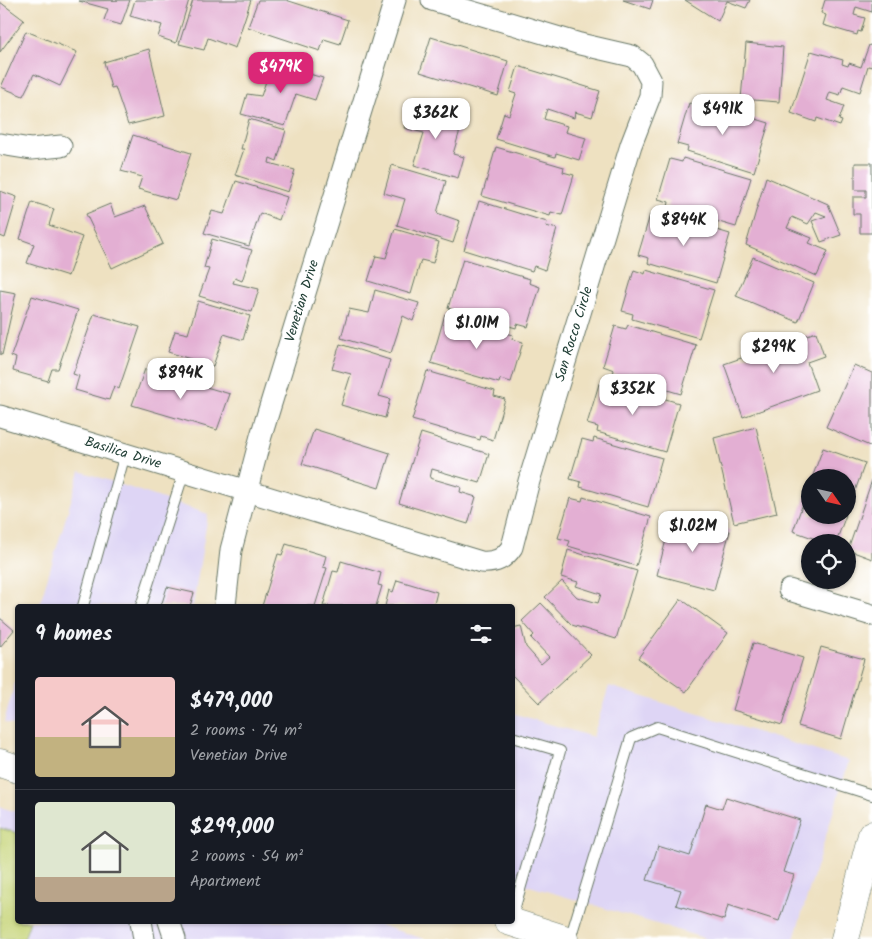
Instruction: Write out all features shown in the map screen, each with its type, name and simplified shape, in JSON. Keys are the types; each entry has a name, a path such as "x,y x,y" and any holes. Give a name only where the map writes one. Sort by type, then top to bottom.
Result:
{"main road":[{"path":"0,763 15,768"},
{"path":"845,939 872,835"},
{"path":"515,921 564,939"}],"street":[{"name":"Venetian Drive","path":"225,604 232,550 246,491 394,0"},
{"name":"San Rocco Circle","path":"246,491 481,562 500,560 507,555 512,547 529,481 631,145 650,96 651,82 642,64 632,56 580,44 432,0"},
{"path":"0,144 31,149 61,146"},
{"name":"Basilica Drive","path":"0,416 246,491"},
{"path":"788,590 872,615"},
{"path":"142,924 144,939"},
{"path":"170,924 176,939"}],"lane":[{"path":"84,604 125,454"},
{"path":"142,604 184,472"},
{"path":"570,939 631,738 657,727 872,795"},
{"path":"515,739 560,752 515,906"}],"shaded area":[{"path":"80,471 208,514 193,604 40,604"},
{"path":"15,683 15,725 4,722"},
{"path":"609,686 849,761 794,939 707,939 515,882 515,714 593,737"},
{"path":"0,807 15,811 15,924 376,924 424,939 0,939"}],"green space":[{"path":"0,828 15,832 15,924 29,924 24,939 0,939"}],"building":[{"path":"130,0 121,25 104,20 108,9 79,1"},
{"path":"135,0 189,0 176,43 158,37 162,25 130,16"},
{"path":"193,0 251,0 235,48 208,38 204,50 179,44"},
{"path":"258,0 286,0 348,20 340,44 324,39 320,51 248,27"},
{"path":"623,0 653,0 650,9"},
{"path":"685,0 750,0 746,8 727,1 718,21"},
{"path":"825,0 872,0 872,12 856,7 854,15 865,18 861,32 858,31 857,35 823,25 826,15 821,13"},
{"path":"0,2 24,20 0,52"},
{"path":"26,31 77,52 60,86 34,74 23,96 1,87"},
{"path":"431,37 508,61 498,96 420,72"},
{"path":"746,43 783,47 779,102 741,99"},
{"path":"869,45 872,46 872,67 868,66 860,92 843,86 840,95 830,92 827,100 844,106 839,120 842,121 840,126 817,118 816,122 791,113 811,51 843,60 842,64 848,66 849,63 861,67"},
{"path":"149,49 165,116 128,125 115,87 111,88 104,62"},
{"path":"272,63 323,78 315,100 296,94 285,126 241,114 247,94 261,96"},
{"path":"518,66 600,91 592,117 575,112 574,118 547,109 544,119 567,126 565,132 586,138 579,160 556,153 555,157 496,139 504,113 509,115 516,94 510,92"},
{"path":"701,102 769,123 754,172 687,151 688,147 677,144 689,103 700,107"},
{"path":"411,104 463,120 453,154 464,157 458,178 414,165 424,133 404,128"},
{"path":"249,119 286,130 277,161 270,158 269,163 295,170 288,192 235,175 244,149 241,149"},
{"path":"133,135 191,153 176,200 138,189 142,177 121,171"},
{"path":"496,147 564,167 563,172 574,175 562,215 551,212 550,216 482,196"},
{"path":"683,158 751,178 736,227 668,207 669,202 658,199 670,159 682,162"},
{"path":"855,163 872,163 872,233 860,233 860,214 853,214 853,197 866,197 866,190 855,190"},
{"path":"392,165 446,181 437,213 460,221 453,243 397,225 405,199 384,193"},
{"path":"766,177 828,204 841,235 821,242 812,221 826,216 816,212 808,224 792,217 787,228 812,238 809,243 828,251 817,276 746,245"},
{"path":"236,181 287,197 279,220 260,213 249,246 204,233 212,211 224,214"},
{"path":"0,191 17,197 5,238 0,236"},
{"path":"479,201 547,222 546,226 557,229 545,270 534,266 532,271 464,250"},
{"path":"32,202 54,209 49,225 82,237 68,276 27,263 34,244 20,239"},
{"path":"110,204 115,217 145,206 163,244 112,268 86,214"},
{"path":"663,214 730,234 716,283 648,263 649,258 638,255 650,215 661,218"},
{"path":"395,229 439,242 433,263 421,260 411,294 368,281 376,256 386,258"},
{"path":"212,239 252,250 242,281 235,278 233,283 259,289 252,312 199,296 209,269 204,268"},
{"path":"753,257 814,283 798,322 736,296"},
{"path":"463,259 530,279 529,283 540,287 528,327 517,324 516,328 448,308"},
{"path":"634,270 645,274 646,270 714,290 699,338 632,319 633,314 622,311"},
{"path":"0,290 16,293 2,355 0,354"},
{"path":"375,290 419,303 413,321 403,316 391,353 341,338 349,309 369,313"},
{"path":"32,296 78,310 58,369 52,369 48,381 13,371 16,358 11,356"},
{"path":"198,301 250,316 243,340 224,334 213,366 168,352 175,331 188,334"},
{"path":"94,314 140,327 119,389 114,386 109,400 75,390 79,376 73,374"},
{"path":"445,314 513,335 512,339 523,342 511,382 500,379 499,383 431,363"},
{"path":"628,325 696,345 681,394 613,374 614,370 603,366 615,326 626,329"},
{"path":"816,332 824,356 807,362 817,390 743,417 724,364"},
{"path":"340,344 390,360 379,396 390,399 385,418 341,405 351,374 332,369"},
{"path":"854,365 872,373 872,447 826,427"},
{"path":"145,369 230,394 217,430 132,405"},
{"path":"427,371 495,391 494,396 505,399 493,440 481,436 480,440 412,420"},
{"path":"612,383 679,403 665,452 597,432 598,427 587,424 599,384 610,387"},
{"path":"756,427 777,513 734,523 714,438"},
{"path":"314,429 390,453 379,488 302,464"},
{"path":"421,433 489,454 480,483 432,469 430,478 461,487 460,492 476,497 468,524 399,503"},
{"path":"594,438 662,458 648,507 580,487 581,482 570,479 582,439 593,442"},
{"path":"823,448 865,463 856,488 856,469 815,469"},
{"path":"872,480 872,559 856,553 856,534 853,534"},
{"path":"583,497 651,517 636,566 568,546 570,541 558,538 570,498 582,501"},
{"path":"801,509 801,524 843,524 839,534 801,534 793,531"},
{"path":"672,516 730,531 714,590 657,575"},
{"path":"286,544 326,556 323,567 327,568 316,604 263,604 278,554 282,555"},
{"path":"568,550 637,571 616,639 572,625 545,597 562,581 577,597 598,603 601,594 576,586 578,582 561,577"},
{"path":"341,561 381,573 378,585 382,586 377,604 324,604 333,571 338,572"},
{"path":"397,580 437,592 434,604 386,604 389,590 393,592"},
{"path":"167,587 194,593 191,604 162,604"},
{"path":"681,599 728,633 686,692 638,658"},
{"path":"541,603 591,655 539,703 515,678 515,627 521,626 526,647 541,664 549,657 531,638 534,635 522,621"},
{"path":"0,618 14,630 0,647"},
{"path":"753,643 803,658 782,725 733,710"},
{"path":"821,647 864,659 841,739 798,726"},
{"path":"726,797 800,820 783,872 794,875 779,921 728,905 724,920 676,905 681,890 647,880 658,846 690,856 706,804 722,809"}]}
